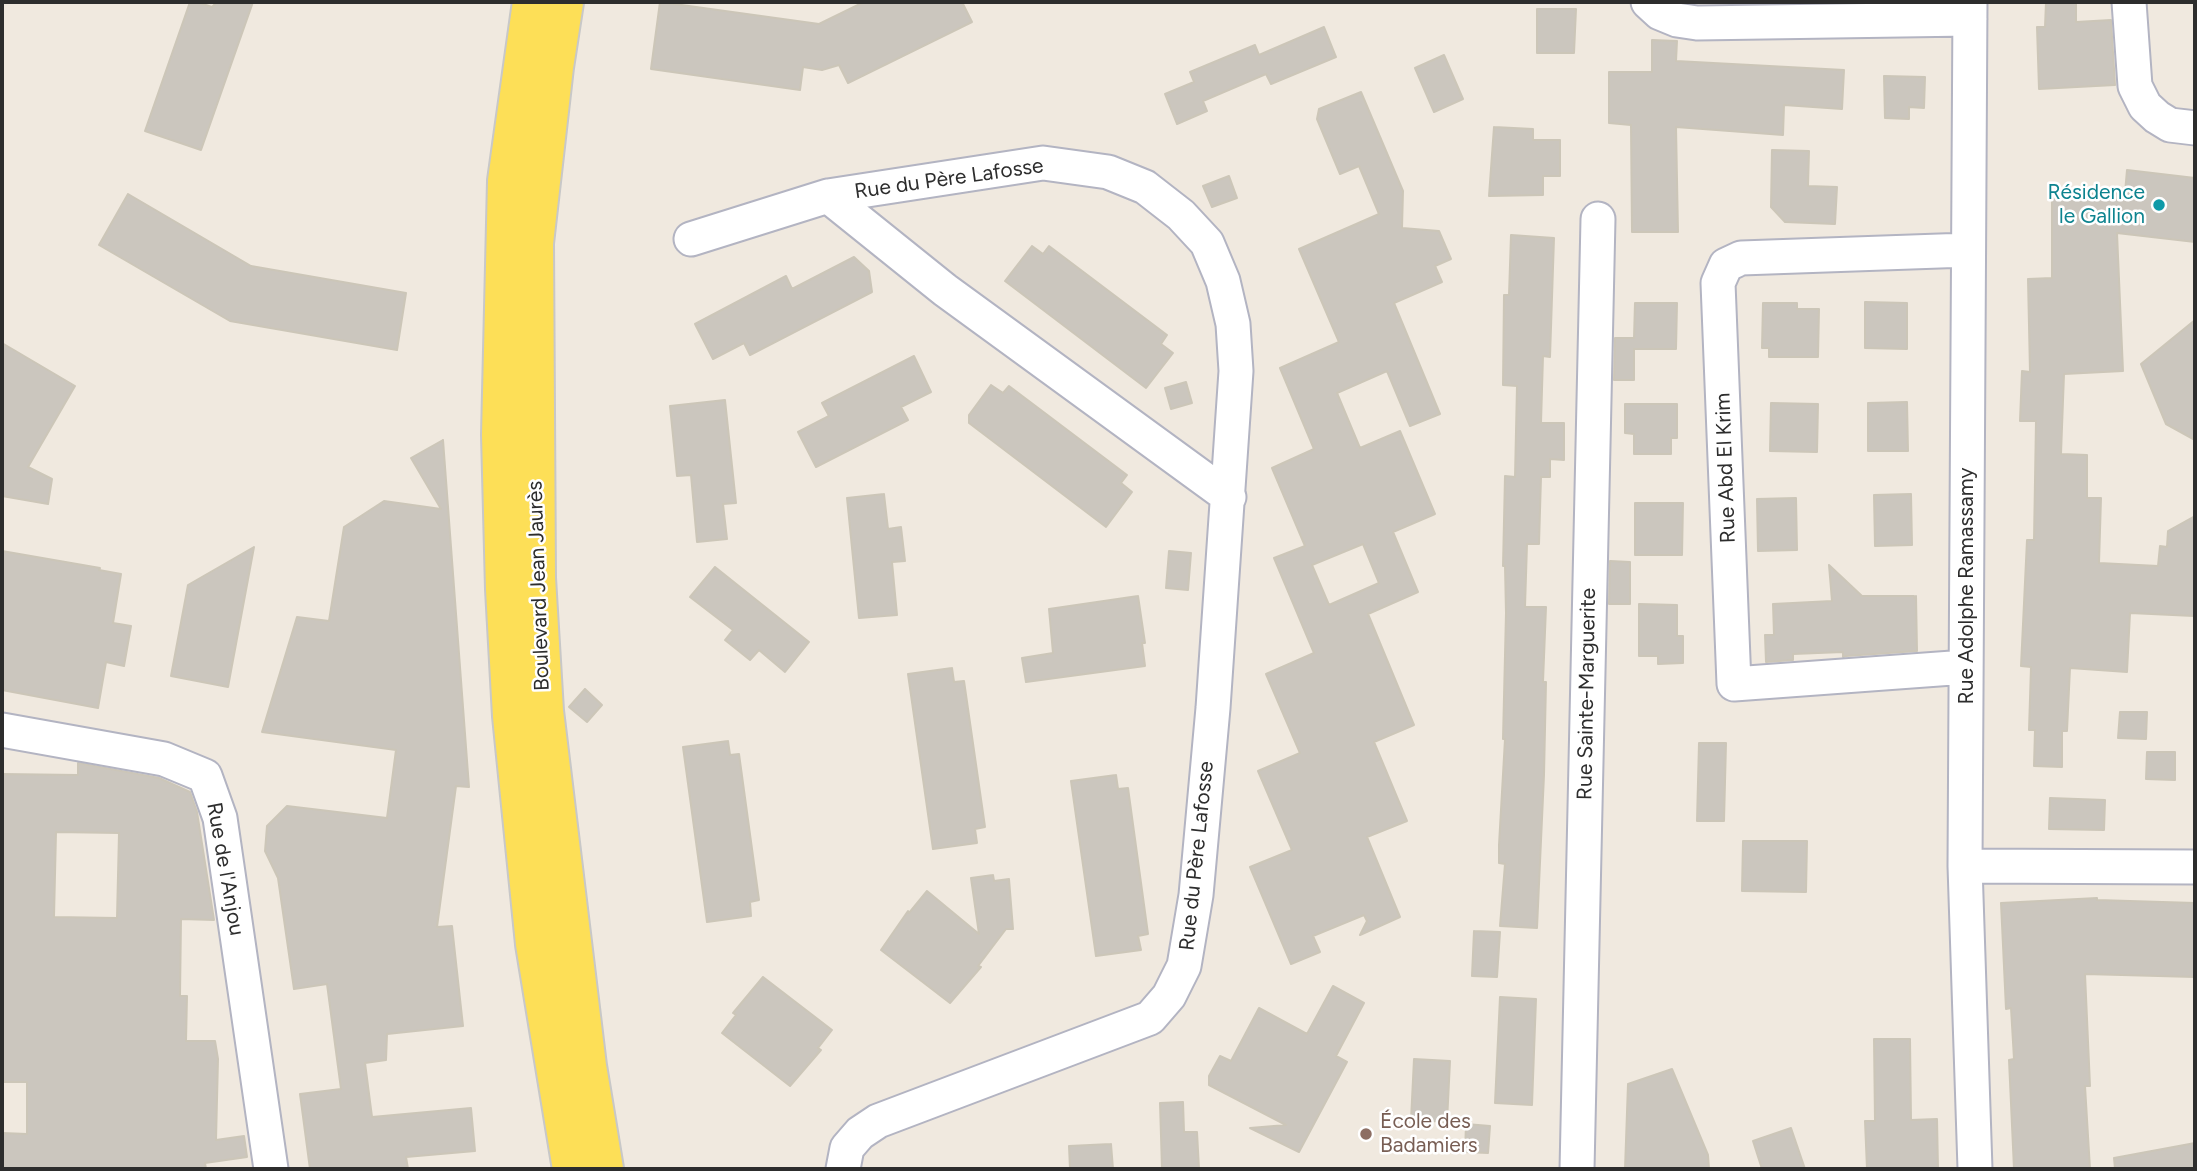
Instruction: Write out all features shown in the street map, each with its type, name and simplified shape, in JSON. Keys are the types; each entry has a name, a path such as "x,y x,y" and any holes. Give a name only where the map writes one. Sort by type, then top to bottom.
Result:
{"main road":[{"name":"Boulevard Jean Jaurès","path":"532,2 507,181 501,435 505,589 512,716 535,944 572,1169"},
{"name":"Boulevard Jean Jaurès","path":"564,2 534,243 536,578 547,739 587,1066 604,1169"}],"street":[{"path":"1648,2 1660,13 1677,20 1697,23 1970,10"},
{"path":"2129,2 2135,86 2145,106 2170,125 2195,128"},
{"name":"Rue Adolphe Ramassamy","path":"1970,10 1965,866 1975,1169"},
{"name":"Rue du Père Lafosse","path":"691,239 828,196 1043,163 1108,172 1145,187 1181,215 1207,243 1223,281 1233,324 1236,370 1229,498 1196,895 1184,966 1168,996 1150,1018 878,1121 860,1133 846,1148 843,1169"},
{"name":"Rue du Père Lafosse","path":"828,196 945,289 1229,498"},
{"name":"Rue Sainte-Marguerite","path":"1577,1169 1598,219"},
{"name":"Rue Abd El Krim","path":"1966,667 1734,684 1718,283 1726,265 1741,258 1968,250"},
{"name":"Rue de l'Anjou","path":"2,730 164,759 205,776 220,818 271,1169"},
{"path":"1965,866 2195,867"}],"building":[{"path":"190,2 212,7 217,2 253,2 201,150 145,131"},
{"path":"660,2 819,24 864,2 962,2 972,22 848,83 839,65 822,70 803,67 800,90 651,69"},
{"path":"2046,2 2076,2 2076,22 2111,20 2115,85 2039,89 2037,27 2045,27"},
{"path":"1537,9 1576,9 1574,53 1537,53"},
{"path":"1324,27 1336,57 1271,84 1266,74 1203,101 1207,111 1177,124 1165,94 1194,82 1190,72 1255,45 1259,55"},
{"path":"1652,40 1677,41 1676,61 1844,70 1842,109 1784,105 1783,135 1676,127 1678,232 1632,232 1631,125 1609,123 1609,72 1652,72"},
{"path":"1444,55 1463,99 1434,112 1415,68"},
{"path":"1884,76 1925,77 1924,108 1909,107 1909,119 1885,118"},
{"path":"1361,92 1403,191 1402,228 1439,231 1451,259 1435,266 1442,282 1394,303 1440,414 1410,426 1387,371 1337,393 1360,448 1400,431 1435,514 1393,532 1418,592 1368,614 1414,725 1374,742 1407,821 1367,837 1400,917 1360,935 1367,921 1364,915 1313,936 1320,952 1291,964 1250,867 1292,850 1258,771 1300,753 1266,674 1314,653 1274,558 1305,546 1272,468 1314,449 1280,368 1339,342 1299,249 1379,214 1359,166 1340,174 1317,119 1319,109","holes":["1363,544 1379,583 1329,605 1312,565"]},
{"path":"1494,127 1533,129 1533,140 1560,140 1560,176 1543,176 1543,195 1489,196"},
{"path":"1772,150 1809,151 1808,186 1837,187 1835,224 1785,222 1771,207"},
{"path":"2127,170 2195,178 2195,242 2117,233 2123,371 2064,374 2061,454 2087,455 2087,498 2101,498 2099,563 2158,566 2160,546 2167,547 2168,531 2195,516 2194,616 2130,613 2127,672 2070,668 2067,731 2062,731 2062,767 2034,766 2035,730 2029,730 2031,667 2021,666 2027,540 2034,540 2036,421 2020,421 2022,371 2030,372 2028,279 2052,278 2052,194 2125,193"},
{"path":"1229,176 1237,198 1212,207 1203,186"},
{"path":"128,194 251,266 406,293 397,350 230,321 99,245"},
{"path":"1511,235 1554,238 1550,357 1543,356 1541,423 1564,423 1564,460 1550,459 1550,477 1541,477 1539,544 1527,544 1525,607 1546,607 1543,682 1546,682 1544,775 1537,928 1500,926 1505,864 1499,863 1499,845 1505,739 1505,476 1515,477 1517,386 1503,385 1504,295 1509,295"},
{"path":"1032,246 1043,254 1049,246 1167,335 1161,344 1173,353 1146,388 1005,281"},
{"path":"854,257 869,271 872,292 750,355 744,343 713,359 695,324 786,276 792,289"},
{"path":"1865,302 1907,303 1907,349 1865,348"},
{"path":"1635,303 1677,303 1676,349 1634,349 1634,380 1614,380 1615,338 1634,338"},
{"path":"1763,303 1797,303 1797,309 1819,309 1818,357 1769,357 1769,348 1762,348"},
{"path":"2195,320 2195,440 2166,424 2141,364"},
{"path":"2,343 75,386 28,467 52,479 48,504 2,496"},
{"path":"914,356 931,392 901,407 908,420 816,467 798,432 829,416 822,403"},
{"path":"1186,382 1192,403 1171,409 1165,388"},
{"path":"991,385 1003,393 1009,386 1127,475 1121,483 1132,492 1106,527 969,423 969,415"},
{"path":"725,400 736,503 723,504 727,539 697,542 691,475 677,476 670,406"},
{"path":"1907,402 1908,451 1868,451 1868,403"},
{"path":"1771,403 1818,404 1817,452 1770,451"},
{"path":"1625,404 1677,404 1677,438 1671,438 1671,454 1634,454 1634,434 1625,433"},
{"path":"443,440 469,787 456,786 437,927 452,926 463,1026 387,1034 386,1060 365,1063 372,1117 471,1108 475,1151 406,1157 408,1169 310,1169 300,1094 341,1089 327,984 294,989 278,878 265,851 267,826 287,806 387,818 396,750 262,732 297,617 329,621 344,527 384,501 441,509 411,458"},
{"path":"884,494 888,529 901,527 905,561 892,562 897,615 859,618 847,498"},
{"path":"1911,494 1912,545 1875,546 1874,495"},
{"path":"1796,498 1797,550 1758,551 1757,499"},
{"path":"1635,503 1683,503 1682,555 1635,555"},
{"path":"254,547 228,687 171,676 188,585"},
{"path":"2,551 121,574 113,623 131,626 124,666 106,662 98,708 2,690"},
{"path":"1169,551 1191,553 1188,590 1166,588"},
{"path":"1610,561 1630,562 1630,604 1609,604"},
{"path":"1829,565 1862,596 1916,596 1917,651 1843,657 1843,652 1793,654 1793,660 1766,662 1765,635 1774,635 1773,604 1832,601"},
{"path":"715,567 809,642 785,672 759,650 750,660 725,640 733,630 690,597"},
{"path":"1138,596 1145,643 1142,643 1145,666 1026,682 1022,658 1053,653 1049,609"},
{"path":"1639,604 1677,605 1677,636 1683,636 1683,663 1658,664 1658,656 1639,656"},
{"path":"952,668 954,682 964,681 985,827 975,829 977,843 933,849 908,674"},
{"path":"585,689 602,705 587,722 569,707"},
{"path":"2120,712 2147,712 2146,739 2118,738"},
{"path":"728,741 730,755 739,754 759,900 750,902 751,916 707,922 683,747"},
{"path":"1699,743 1726,743 1724,821 1697,821"},
{"path":"2147,752 2175,752 2175,780 2146,779"},
{"path":"78,763 159,778 190,792 197,812 214,920 181,919 180,996 187,996 186,1041 215,1041 218,1059 216,1140 244,1136 247,1157 205,1163 206,1169 2,1169 2,1133 27,1134 27,1082 2,1082 2,774 78,775","holes":["56,832 119,833 117,918 54,917"]},
{"path":"1116,775 1118,789 1128,788 1148,934 1138,936 1141,950 1096,956 1071,781"},
{"path":"2050,798 2105,800 2104,830 2049,829"},
{"path":"1743,841 1807,841 1806,892 1742,891"},
{"path":"993,875 994,881 1009,879 1013,929 1006,929 978,966 981,967 950,1003 881,950 908,911 909,913 927,891 979,934 971,878"},
{"path":"2097,898 2195,903 2195,977 2085,974 2090,1086 2085,1086 2090,1169 2014,1169 2009,1060 2014,1059 2011,1008 2006,1009 2001,903"},
{"path":"1474,931 1500,932 1497,977 1472,976"},
{"path":"763,977 832,1030 818,1048 821,1050 790,1086 722,1033 736,1015 733,1013"},
{"path":"1333,986 1364,1003 1336,1056 1347,1062 1299,1152 1250,1128 1286,1125 1209,1085 1209,1076 1220,1056 1231,1061 1259,1008 1307,1034"},
{"path":"1500,997 1536,999 1532,1105 1495,1103"},
{"path":"1874,1039 1910,1039 1911,1120 1937,1119 1938,1169 1867,1169 1865,1121 1875,1121"},
{"path":"1414,1059 1450,1061 1447,1122 1411,1120"},
{"path":"1672,1069 1708,1155 1709,1169 1625,1169 1628,1084"},
{"path":"1183,1102 1184,1132 1197,1132 1199,1169 1162,1169 1160,1103"},
{"path":"1466,1124 1490,1126 1488,1153 1465,1152"},
{"path":"1791,1128 1805,1169 1762,1169 1753,1141"},
{"path":"2195,1143 2195,1169 2115,1169 2114,1158"},
{"path":"1111,1144 1113,1169 1070,1169 1069,1146"}],"place":[{"name":"Résidence le Gallion","path":"2159,205"},
{"name":"École des Badamiers","path":"1366,1134"}]}
